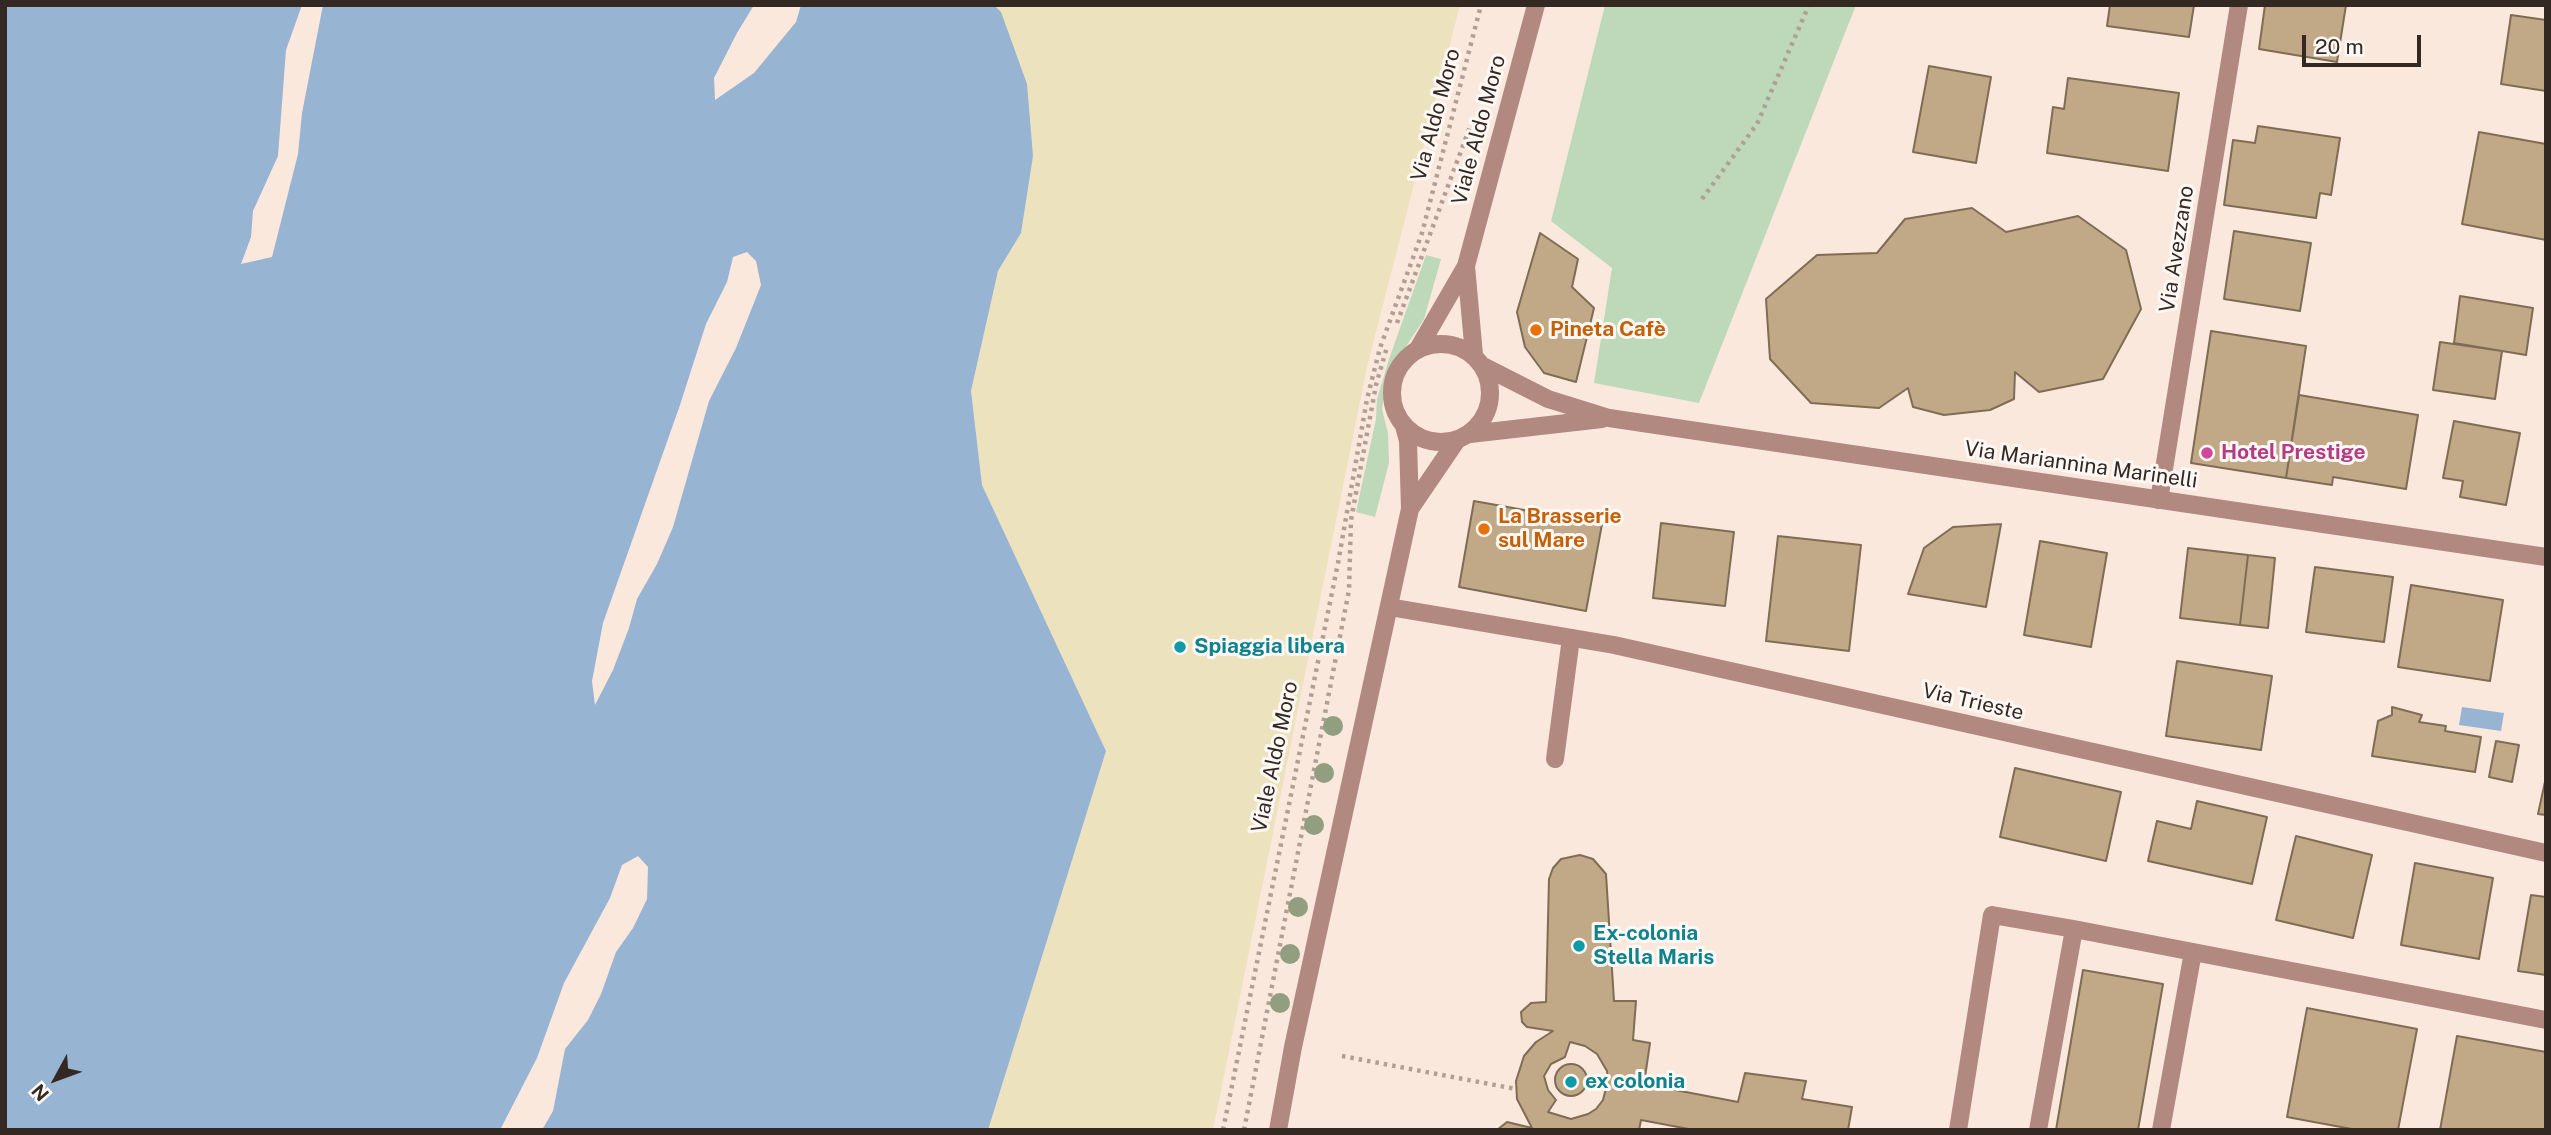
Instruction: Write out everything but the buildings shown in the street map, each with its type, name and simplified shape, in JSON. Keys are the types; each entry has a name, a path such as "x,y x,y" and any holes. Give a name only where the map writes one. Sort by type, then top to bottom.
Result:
{"street":[{"name":"Viale Aldo Moro","path":"1278,1130 1296,1034 1410,509 1408,440 1392,399 1392,384 1397,370 1406,358 1418,349 1466,266 1536,5"},
{"name":"Via Avezzano","path":"2160,500 2239,5"},
{"name":"Viale Aldo Moro","path":"1410,509 1464,437 1481,423 1488,410 1491,395 1489,380 1478,360 1466,266"},
{"path":"1418,349 1447,343 1461,348 1478,360"},
{"name":"Via Mariannina Marinelli","path":"1478,360 1548,399 1609,418 2546,557"},
{"name":"Via Mariannina Marinelli","path":"1464,437 1609,418"},
{"path":"1404,426 1428,441 1443,443 1464,437"},
{"name":"Via Trieste","path":"1389,607 1614,645 2546,853"},
{"path":"1555,760 1571,638"},
{"path":"1958,1130 1992,915 2546,1020"},
{"path":"2038,1130 2074,929"},
{"path":"2161,1130 2193,951"}],"path":[{"name":"Via Aldo Moro","path":"1422,233 1481,5"},
{"path":"1702,200 1757,124 1809,5"},
{"name":"Viale Aldo Moro","path":"1223,1130 1338,563 1367,399 1380,348 1422,233"},
{"name":"Viale Aldo Moro","path":"1244,1130 1349,590"},
{"path":"1342,1056 1516,1090"}],"green space":[{"path":"1605,5 1856,5 1699,403 1594,383 1612,268 1551,221"},
{"path":"1426,255 1441,259 1424,319 1392,368 1385,389 1382,409 1388,433 1389,463 1375,517 1356,512 1376,419 1377,399"}],"sand":[{"path":"994,5 1460,5 1367,367 1213,1130 988,1130 1106,751 982,485 971,391 998,271 1021,233 1001,12"}],"water":[{"path":"5,5 994,5 1001,12 1027,84 1033,156 1021,233 998,271 971,391 982,485 1106,751 988,1130 5,1130"},
{"path":"2462,707 2504,713 2501,731 2459,725"}],"pier":[{"path":"302,5 323,5 302,113 298,154 272,257 241,264 251,237 253,211 278,156 286,50"},
{"path":"754,5 801,5 796,22 754,73 715,100 714,78"},
{"path":"747,252 756,261 761,285 736,348 709,401 673,527 657,564 637,599 613,670 595,705 592,681 603,623 706,324 727,282 733,257"},
{"path":"638,856 648,867 647,899 633,928 616,952 601,994 588,1020 565,1049 553,1111 542,1130 500,1130 537,1058 564,983 610,898 622,865"}],"place":[{"name":"Pineta Cafè","path":"1536,330"},
{"name":"Hotel Prestige","path":"2207,453"},
{"name":"La Brasserie sul Mare","path":"1484,529"},
{"name":"Spiaggia libera","path":"1180,647"},
{"name":"Ex-colonia Stella Maris","path":"1579,946"},
{"name":"ex colonia","path":"1571,1082"}]}
